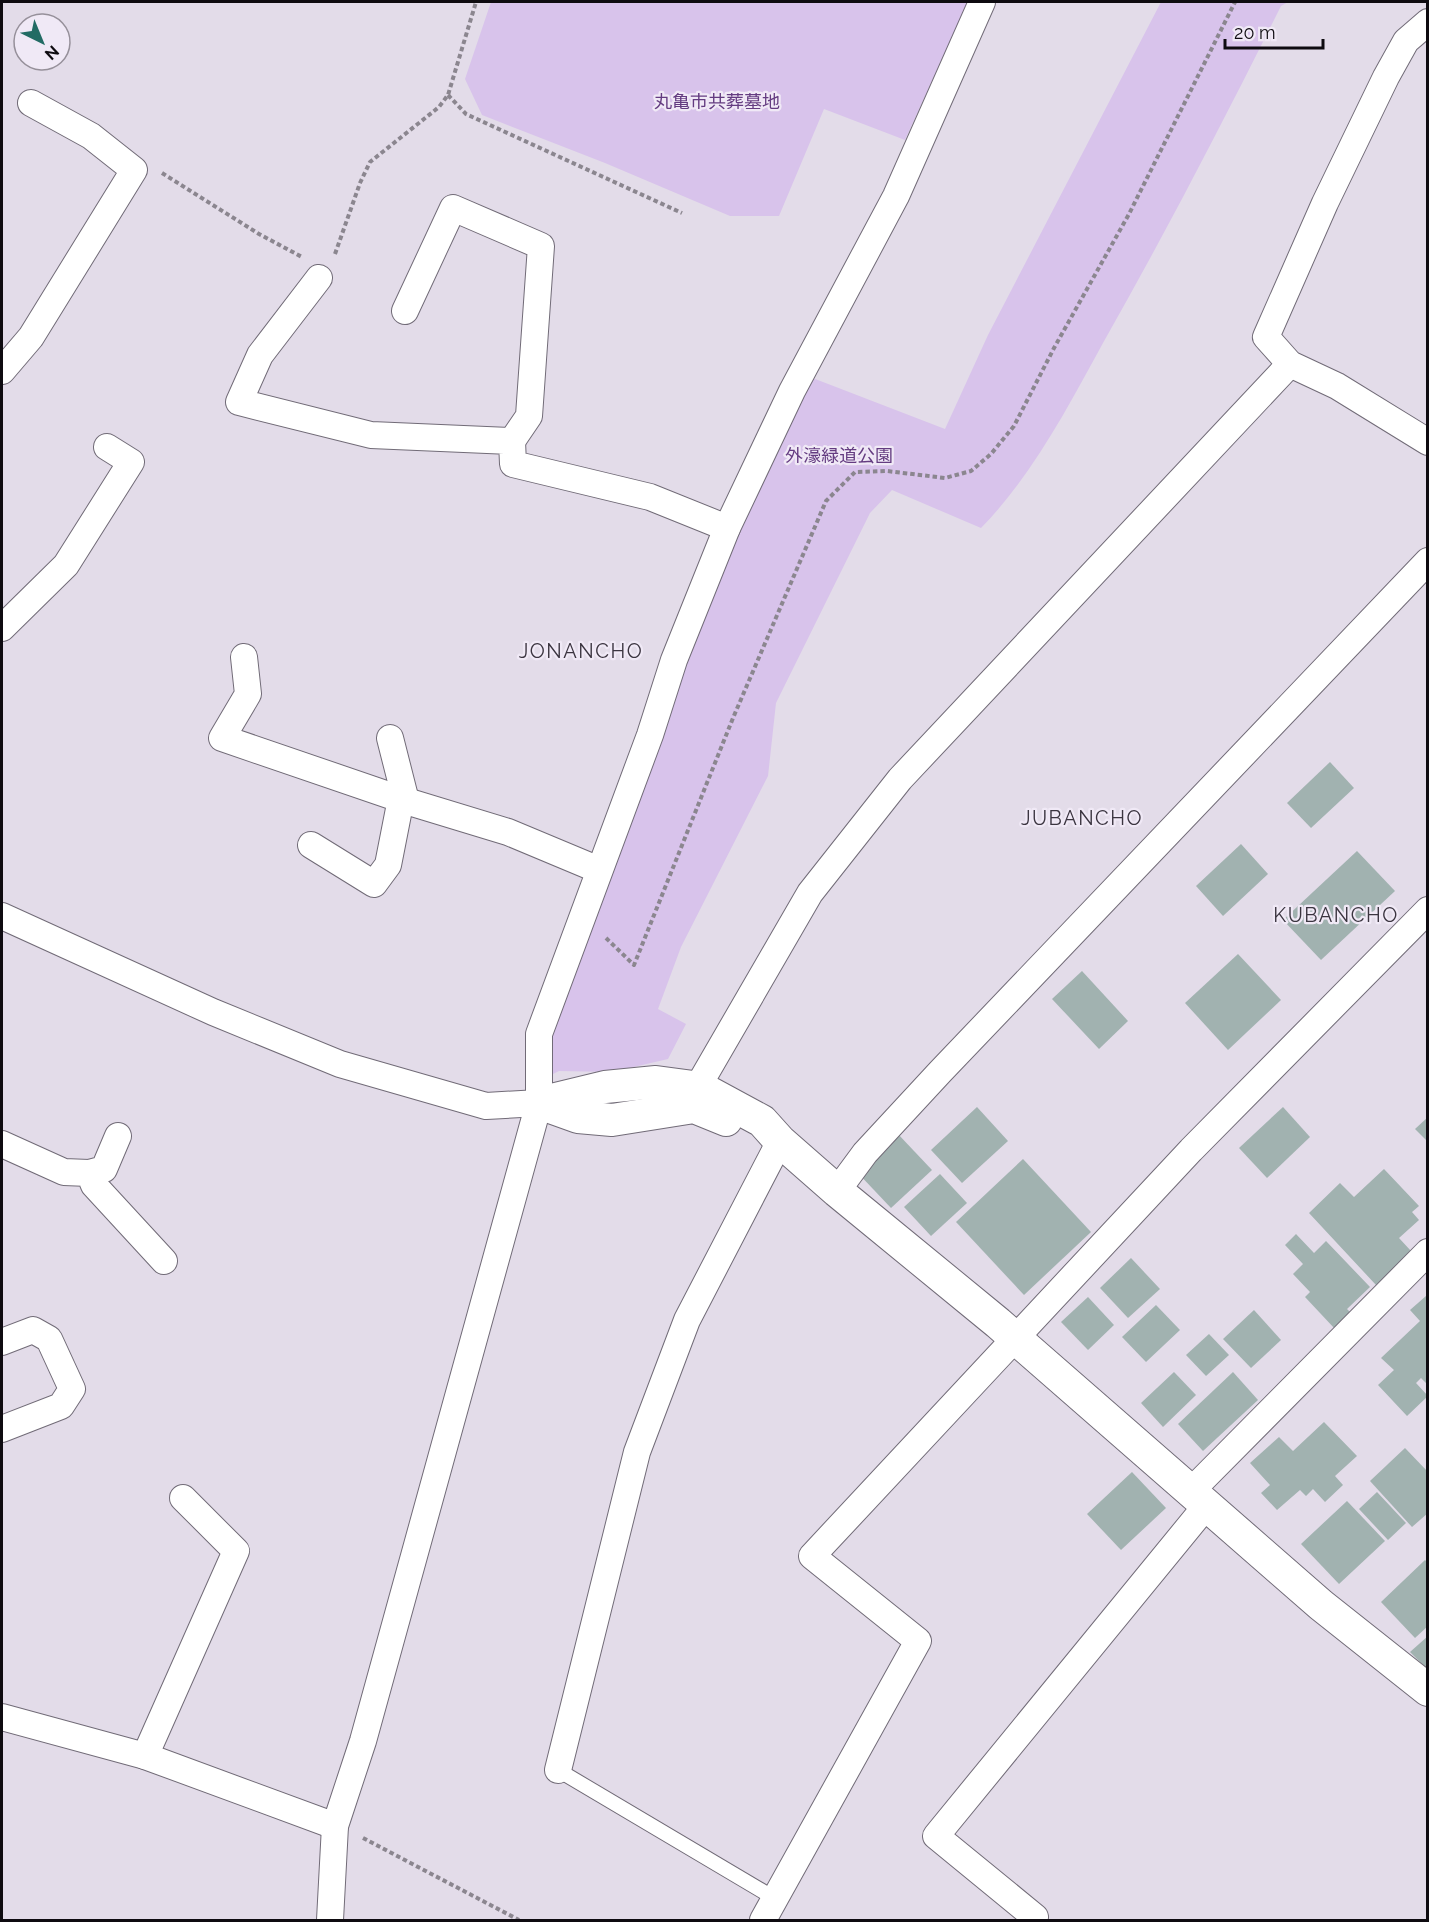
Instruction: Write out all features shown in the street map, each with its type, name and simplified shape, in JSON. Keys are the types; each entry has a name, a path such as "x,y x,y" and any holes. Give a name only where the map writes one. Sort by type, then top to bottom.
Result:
{"street":[{"path":"330,1920 335,1826 363,1741 539,1103 539,1034 650,735 674,660 727,528 792,391 896,196 982,2"},
{"path":"1428,22 1406,41 1386,77 1325,203 1266,337 1290,364 1337,386 1428,442"},
{"path":"2,371 31,337 134,170 91,136 31,103"},
{"path":"405,311 453,208 541,246 528,416 512,441 513,464 650,498 727,528"},
{"path":"322,274 260,355 239,402 371,435 512,441"},
{"path":"4,924 340,1064 486,1106 539,1103 578,1117 612,1120 691,1098 810,893 900,779 1290,364"},
{"path":"2,628 66,565 130,462 108,447"},
{"path":"837,1191 865,1153 940,1072 1428,561"},
{"path":"244,657 248,693 222,738 406,801 508,832 599,870"},
{"path":"390,738 406,801"},
{"path":"311,845 374,884 388,865 399,808 406,801"},
{"path":"768,1909 918,1641 812,1556 1191,1150 1428,910"},
{"path":"691,1098 694,1107 780,1141 1014,1338 1321,1605 1428,1690"},
{"path":"2,1144 64,1172 89,1173 104,1169 118,1136"},
{"path":"558,1770 637,1452 687,1320 780,1141"},
{"path":"89,1173 94,1185 164,1261"},
{"path":"1033,1920 1035,1917 936,1836 1199,1498 1428,1252"},
{"path":"2,1342 33,1330 49,1339 72,1389 61,1406 2,1430"},
{"path":"145,1756 236,1551 183,1498"},
{"path":"2,1717 145,1756 335,1826"}],"lane":[{"path":"558,1770 768,1909"}],"path":[{"path":"134,170 141,161 322,274 332,263 360,183 370,162 439,107 448,96 476,2"},
{"path":"580,923 595,929 634,965 733,718 826,501 855,472 887,471 945,478 971,471 991,454 1014,426 1129,214 1235,2"},
{"path":"448,96 466,114 682,213"},
{"path":"335,1826 357,1835 519,1920"}],"green space":[{"name":"丸亀市共葬墓地","path":"491,2 968,2 905,140 824,109 779,216 730,216 605,163 482,115 465,79"},
{"name":"外濠緑道公園","path":"1161,2 1288,2 1281,6 1172,218 1062,416 1017,486 981,528 892,490 870,513 776,703 768,776 681,947 658,1009 686,1024 668,1059 612,1072 559,1071 539,1081 543,1039 682,658 810,377 945,429 988,335"}],"building":[{"path":"1330,762 1354,788 1311,828 1287,803"},
{"path":"1241,844 1268,874 1223,916 1196,886"},
{"path":"1357,851 1395,891 1321,960 1283,920"},
{"path":"1238,954 1281,1000 1228,1050 1185,1003"},
{"path":"1082,971 1128,1021 1099,1049 1052,999"},
{"path":"977,1107 1008,1141 962,1183 931,1150"},
{"path":"1283,1107 1310,1137 1267,1178 1239,1148"},
{"path":"1428,1117 1428,1142 1415,1129"},
{"path":"897,1133 932,1170 891,1208 856,1171"},
{"path":"1023,1159 1091,1232 1024,1295 956,1222"},
{"path":"1384,1169 1419,1206 1412,1212 1419,1220 1399,1238 1411,1251 1376,1285 1309,1213 1340,1183 1354,1197"},
{"path":"940,1174 967,1203 931,1236 904,1207"},
{"path":"1296,1234 1314,1253 1326,1241 1370,1287 1347,1309 1351,1313 1335,1329 1305,1297 1310,1292 1293,1274 1303,1264 1285,1245"},
{"path":"1131,1258 1160,1289 1128,1318 1100,1288"},
{"path":"1426,1296 1428,1385 1421,1378 1416,1383 1428,1396 1407,1416 1378,1385 1394,1370 1381,1358 1420,1321 1410,1310"},
{"path":"1088,1297 1114,1325 1088,1350 1061,1322"},
{"path":"1156,1305 1180,1330 1146,1362 1122,1337"},
{"path":"1254,1310 1281,1340 1251,1368 1223,1339"},
{"path":"1209,1334 1229,1355 1206,1376 1186,1355"},
{"path":"1174,1372 1196,1395 1163,1427 1141,1403"},
{"path":"1233,1372 1258,1400 1203,1451 1178,1424"},
{"path":"1324,1422 1357,1456 1335,1476 1343,1485 1325,1502 1313,1489 1306,1496 1300,1490 1277,1510 1261,1493 1270,1485 1250,1463 1279,1437 1293,1451"},
{"path":"1405,1448 1428,1472 1428,1513 1412,1527 1370,1481"},
{"path":"1132,1472 1166,1508 1121,1550 1087,1514"},
{"path":"1377,1492 1406,1523 1388,1540 1359,1509"},
{"path":"1347,1501 1385,1541 1339,1584 1301,1544"},
{"path":"1425,1560 1428,1563 1428,1626 1415,1638 1381,1602"},
{"path":"1428,1636 1428,1670 1410,1652"}],"district":[{"name":"JONANCHO","path":"581,651"},
{"name":"JUBANCHO","path":"1082,818"},
{"name":"KUBANCHO","path":"1336,915"}]}
